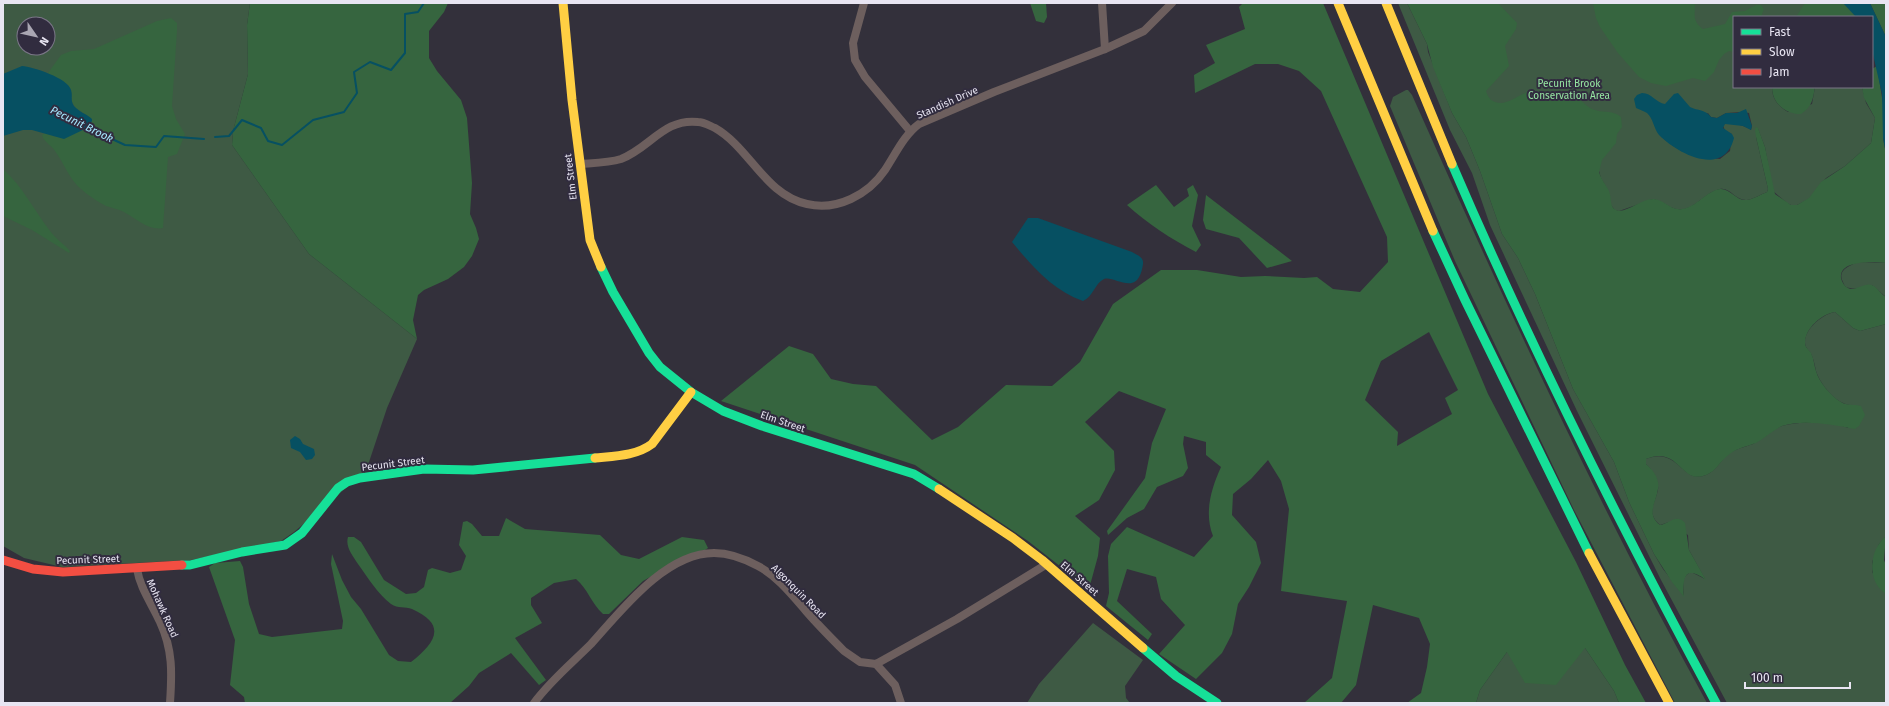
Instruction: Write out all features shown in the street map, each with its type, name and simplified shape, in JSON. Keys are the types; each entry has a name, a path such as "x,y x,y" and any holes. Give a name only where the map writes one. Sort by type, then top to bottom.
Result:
{"main road":[{"name":"Elm Street","path":"563,3 580,164 588,229 593,250 602,273 654,360 672,378 691,392 722,411 762,426 924,478 1013,538 1048,564 1176,676 1217,703"},
{"path":"1338,3 1400,157 1462,294 1577,530 1669,703"},
{"path":"1386,3 1452,164 1533,343 1610,503 1716,703"},
{"name":"Pecunit Street","path":"3,560 33,569 48,571 137,569 190,565 230,554 285,545 302,533 338,488 347,482 360,478 424,469 473,470 634,454 644,450 652,444 691,392"},
{"path":"1654,676 1663,703"}],"street":[{"path":"864,3 853,43 855,60 865,77 910,131"},
{"path":"1102,3 1105,49"},
{"name":"Standish Drive","path":"580,164 622,158 672,125 684,122 699,122 714,128 732,139 770,183 787,196 807,204 829,205 849,200 868,189 884,171 910,131 919,124 933,117 1105,49 1144,31 1172,3"},
{"name":"Algonquin Road","path":"534,703 637,594 656,576 695,556 714,553 740,558 759,566 791,594 844,651 860,662 876,664"},
{"path":"901,703 895,685 876,664 957,619 1048,564"},
{"name":"Mohawk Road","path":"137,569 139,578 160,621 170,651 170,703"}],"green space":[{"path":"3,3 250,3 247,25 248,74 233,131 232,145 309,254 417,339 387,408 366,471 294,532 281,541 191,560 62,567 24,558 3,546"},
{"path":"250,3 448,3 444,12 429,31 429,58 437,71 461,100 467,118 472,183 470,214 479,239 472,256 464,267 448,279 424,290 418,295 413,320 417,339 309,254 232,145 233,131 248,74 247,25"},
{"path":"1030,3 1046,3 1047,17 1044,23 1036,21"},
{"path":"1243,3 1323,3 1488,394 1576,562 1625,665 1646,703 1619,703 1614,691 1585,648 1556,685 1525,683 1507,652 1480,690 1476,703 1407,703 1421,693 1427,667 1430,644 1419,618 1373,605 1356,685 1341,703 1304,703 1332,678 1347,601 1281,591 1289,509 1281,481 1268,460 1251,479 1233,494 1232,515 1256,542 1261,563 1249,587 1238,604 1232,634 1222,653 1196,679 1159,654 1185,625 1161,599 1156,577 1127,569 1117,601 1152,634 1148,640 1106,606 1109,593 1108,556 1111,544 1127,527 1194,557 1213,536 1209,519 1210,501 1214,484 1221,467 1206,455 1206,442 1184,436 1183,444 1188,468 1183,476 1157,487 1144,509 1127,518 1108,535 1107,531 1145,478 1152,443 1166,409 1119,391 1085,422 1114,451 1115,470 1099,500 1075,516 1100,538 1098,556 1089,589 1028,541 915,465 721,401 789,346 813,354 831,379 853,384 876,386 932,440 958,427 1006,385 1052,386 1080,362 1113,304 1161,270 1197,270 1241,277 1317,277 1333,289 1360,292 1388,262 1387,237 1321,91 1299,71 1278,64 1255,64 1195,93 1194,75 1215,63 1206,45 1245,29 1239,7","holes":["1429,332 1458,390 1445,398 1452,414 1397,446 1398,432 1365,400 1381,361"]},
{"path":"1398,3 1407,3 1427,44 1428,52 1452,113 1466,137 1480,171 1502,234 1518,258 1535,294 1573,389 1614,462 1629,502 1654,554 1663,569 1684,596 1683,582 1685,576 1691,572 1705,579 1689,550 1688,535 1669,522 1660,525 1653,516 1652,512 1658,486 1655,475 1646,464 1646,459 1656,456 1665,457 1672,460 1690,474 1703,476 1714,470 1728,454 1737,449 1753,444 1782,426 1815,422 1834,424 1848,428 1856,405 1850,405 1837,400 1826,389 1818,377 1811,354 1806,347 1806,338 1815,323 1830,313 1835,312 1853,328 1860,331 1886,324 1886,536 1879,544 1872,562 1872,572 1886,594 1886,703 1727,703 1661,580 1577,411 1490,225 1472,173 1450,130"},
{"path":"1407,3 1498,3 1517,23 1516,29 1505,46 1509,66 1486,91 1489,98 1498,103 1504,103 1532,91 1561,93 1575,96 1592,109 1612,112 1621,117 1622,127 1617,134 1616,143 1602,160 1599,172 1609,191 1612,207 1620,211 1649,199 1661,201 1678,209 1687,208 1715,190 1720,189 1727,190 1743,200 1752,199 1767,192 1768,189 1756,137 1756,127 1758,128 1765,147 1775,194 1791,205 1797,205 1809,198 1821,182 1845,166 1871,143 1875,118 1864,98 1862,88 1873,88 1873,68 1877,66 1883,104 1883,138 1886,154 1886,263 1866,262 1851,265 1842,272 1841,278 1843,284 1848,288 1854,289 1869,284 1876,287 1886,297 1886,324 1860,331 1853,328 1835,312 1830,313 1811,327 1805,343 1812,355 1815,369 1820,380 1826,388 1833,396 1843,403 1861,406 1865,415 1859,426 1855,429 1828,424 1809,423 1782,426 1756,443 1740,448 1731,453 1715,469 1703,476 1696,477 1689,474 1672,460 1665,457 1657,456 1646,459 1646,464 1657,478 1658,482 1658,489 1653,508 1654,517 1660,525 1676,519 1682,520 1685,523 1689,550 1706,580 1694,573 1687,575 1684,583 1684,597 1672,582 1654,554 1629,502 1614,462 1573,389 1535,294 1518,258 1502,234 1480,171 1466,137 1452,113 1433,67 1427,44"},
{"name":"Pecunit Brook Conservation Area","path":"1441,3 1856,3 1865,16 1733,16 1733,88 1772,88 1776,102 1788,112 1812,104 1815,88 1862,88 1866,103 1875,118 1871,143 1845,166 1826,178 1809,199 1797,205 1791,205 1773,191 1765,147 1758,129 1756,137 1768,189 1767,192 1752,199 1743,200 1727,190 1720,189 1714,191 1688,208 1676,209 1653,199 1619,211 1615,210 1610,204 1609,193 1599,171 1523,211","holes":["1708,113 1711,117 1717,118 1726,113 1749,113 1752,126 1751,130 1733,124 1723,125 1725,131 1732,134 1730,151 1720,159 1688,154 1675,147 1662,137"]},
{"path":"1593,3 1695,3 1696,20 1699,26 1703,29 1725,24 1732,12 1745,11 1756,5 1761,5 1764,9 1761,16 1733,16 1733,52 1729,51 1724,54 1719,60 1714,72 1705,81 1693,78 1666,86 1651,83 1639,77 1618,53 1600,27 1596,18"},
{"path":"1805,3 1843,3 1855,16 1797,16"},
{"path":"1870,3 1886,3 1886,37"},
{"path":"171,18 177,23 172,106 176,119 185,134 177,154 168,157 163,228 153,228 124,212 106,206 84,191 73,181 58,156 42,135 45,133 56,137 89,117 76,108 72,102 71,90 68,85 48,73 61,55 71,51 94,49 157,21"},
{"path":"1772,88 1815,88 1810,106 1801,114 1785,110 1777,103"},
{"path":"1408,90 1412,95 1517,326 1590,478 1707,703 1675,703 1574,510 1455,261 1390,106 1393,97"},
{"path":"3,169 22,191 52,234 70,251 69,253 32,230 3,216"},
{"path":"1156,185 1174,207 1189,196 1187,189 1193,185 1198,195 1192,226 1201,245 1196,252 1160,231 1127,205"},
{"path":"1206,195 1292,261 1267,268 1239,238 1206,229 1203,220"},
{"path":"1858,262 1886,263 1886,297 1872,285 1855,289 1845,285 1842,278 1843,271"},
{"path":"506,518 525,529 600,535 621,555 639,559 682,537 704,540 708,548 691,554 643,581 609,614 603,614 599,610 584,587 576,579 554,583 531,598 531,605 542,623 515,638 546,680 539,685 511,653 479,673 469,686 450,703 245,703 244,697 230,685 235,640 209,567 215,563 240,561 243,567 249,604 259,634 272,637 342,629 343,621 331,564 332,554 342,580 351,597 361,609 389,655 398,661 411,662 426,648 431,641 434,634 434,628 430,621 423,615 409,608 394,606 382,596 352,555 347,541 348,537 354,537 361,542 384,580 406,594 416,593 424,587 428,570 432,568 450,573 461,570 466,556 459,545 463,522 467,521 472,524 482,536 499,536"},
{"path":"1886,536 1884,560 1886,565 1886,594 1875,581 1872,565 1876,549"},
{"path":"1093,623 1143,660 1125,686 1126,698 1130,703 1027,703 1039,684"},
{"path":"1585,648 1614,691 1619,703 1476,703 1480,690 1507,652"}],"water":[{"path":"1843,3 1870,3 1886,37 1886,154 1883,138 1882,94 1873,54 1873,16 1855,16"},
{"path":"22,66 34,68 64,81 71,90 72,102 74,106 92,119 87,128 64,139 32,130 23,130 3,136 3,74"},
{"path":"1645,93 1665,104 1674,94 1678,93 1690,107 1704,111 1711,117 1717,118 1726,113 1737,113 1746,109 1752,126 1751,130 1743,126 1725,124 1723,128 1732,134 1734,138 1729,150 1721,157 1711,160 1700,159 1688,155 1677,149 1659,135 1649,115 1646,112 1636,108 1634,99 1637,95"},
{"path":"1028,218 1038,218 1140,256 1143,264 1140,275 1136,281 1131,283 1104,279 1083,301 1062,291 1043,276 1012,242"},
{"path":"295,436 300,439 303,444 314,449 315,455 312,459 306,460 300,452 291,448 290,440"}],"waterway":[{"name":"Pecunit Brook","path":"215,137 229,136 242,120 261,128 268,141 282,145 313,120 344,112 357,93 354,72 370,62 391,70 405,53 405,14 418,12 424,3"},
{"name":"Pecunit Brook","path":"86,127 125,145 156,147 164,136 204,139"}],"traffic: fast":[{"path":"1452,164 1545,369 1612,504 1716,703"},
{"path":"1433,231 1465,300 1589,553"},
{"path":"601,267 613,292 649,353 660,367 691,392 723,411 762,426 914,474 939,489"},
{"path":"182,565 190,565 242,552 285,545 302,533 338,488 347,482 360,478 424,469 473,470 595,458"},
{"path":"1143,648 1176,676 1217,703"}],"traffic: slow":[{"path":"563,3 572,100 590,240 601,267"},
{"path":"1338,3 1433,231"},
{"path":"1386,3 1452,164"},
{"path":"595,458 632,453 652,444 691,392"},
{"path":"939,489 1013,538 1042,560 1143,648"},
{"path":"1589,553 1669,703"}],"traffic: jam":[{"path":"3,560 33,569 63,572 182,565"}]}
